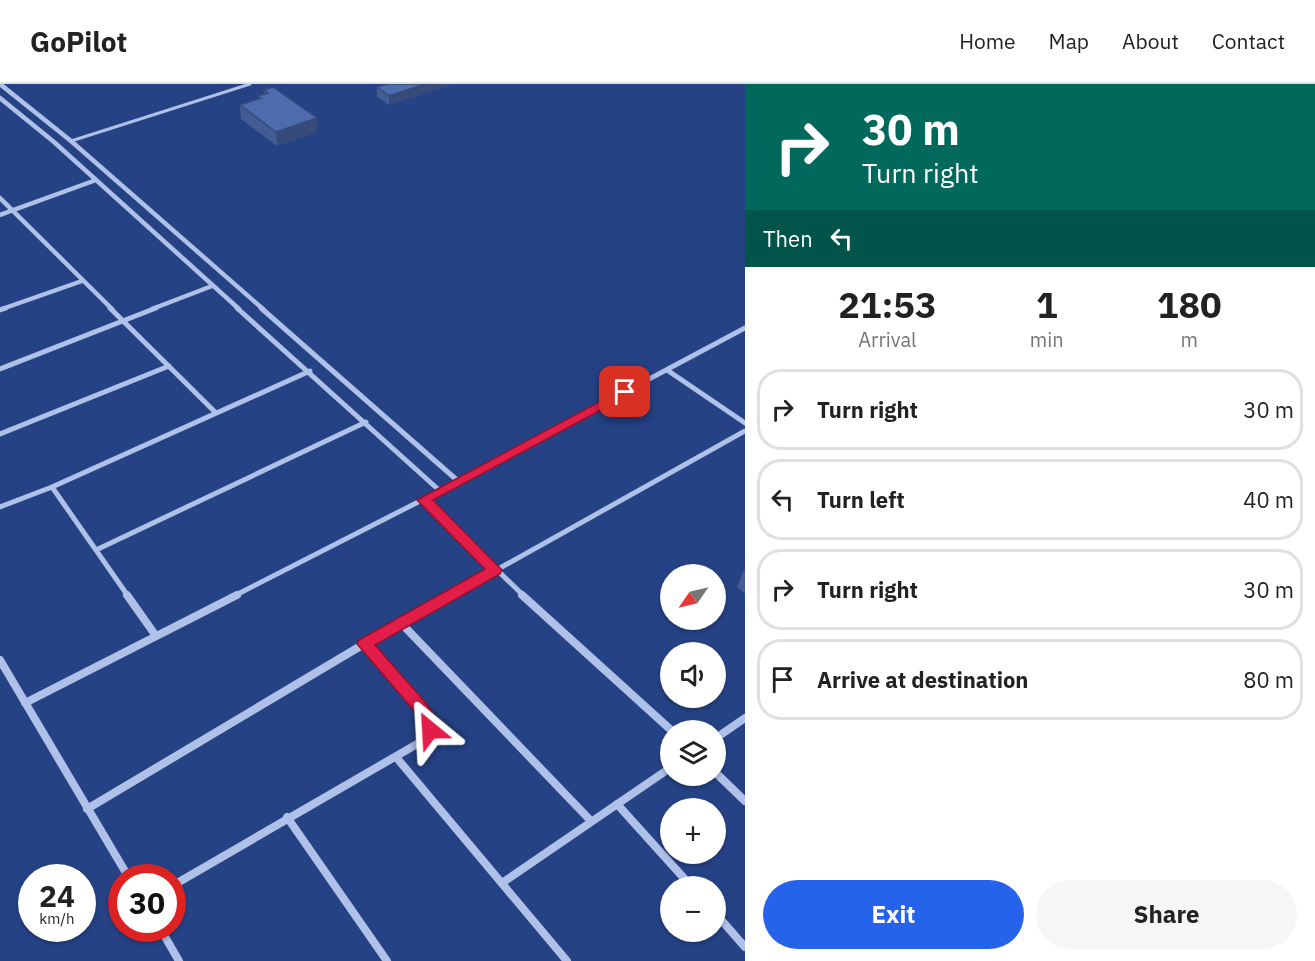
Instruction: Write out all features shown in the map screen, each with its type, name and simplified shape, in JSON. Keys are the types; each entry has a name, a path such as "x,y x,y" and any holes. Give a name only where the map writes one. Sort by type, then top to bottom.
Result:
{"street":[{"path":"2,85 71,141 458,481"},
{"path":"0,98 96,180 212,286 310,371 440,491"},
{"path":"0,215 96,180"},
{"path":"0,198 216,413"},
{"path":"1,309 82,281"},
{"path":"0,369 212,286"},
{"path":"26,703 424,500 745,328"},
{"path":"736,333 745,338"},
{"path":"0,434 169,366"},
{"path":"667,370 745,423"},
{"path":"0,507 52,487 310,371"},
{"path":"96,550 366,422"},
{"path":"87,809 364,644 745,432"},
{"path":"52,487 156,636"},
{"path":"424,500 495,570 660,720"},
{"path":"401,623 591,821"},
{"path":"186,878 286,817 396,758 424,740 430,730 429,719 364,644"},
{"path":"1,665 26,703 120,864"},
{"path":"726,731 745,718"},
{"path":"396,758 567,961"},
{"path":"502,883 660,775"},
{"path":"726,783 745,801"},
{"path":"617,804 682,876"},
{"path":"286,817 387,961"},
{"path":"726,925 745,947"},
{"path":"168,942 179,961"}],"lane":[{"path":"71,141 250,84"}],"building":[{"path":"388,84 425,84 389,96 377,87"},
{"path":"273,87 317,118 276,132 240,105 261,98 258,96 268,93 264,90"}],"route":[{"path":"430,730 429,719 421,708 364,644 495,570 424,500 625,392"}]}
